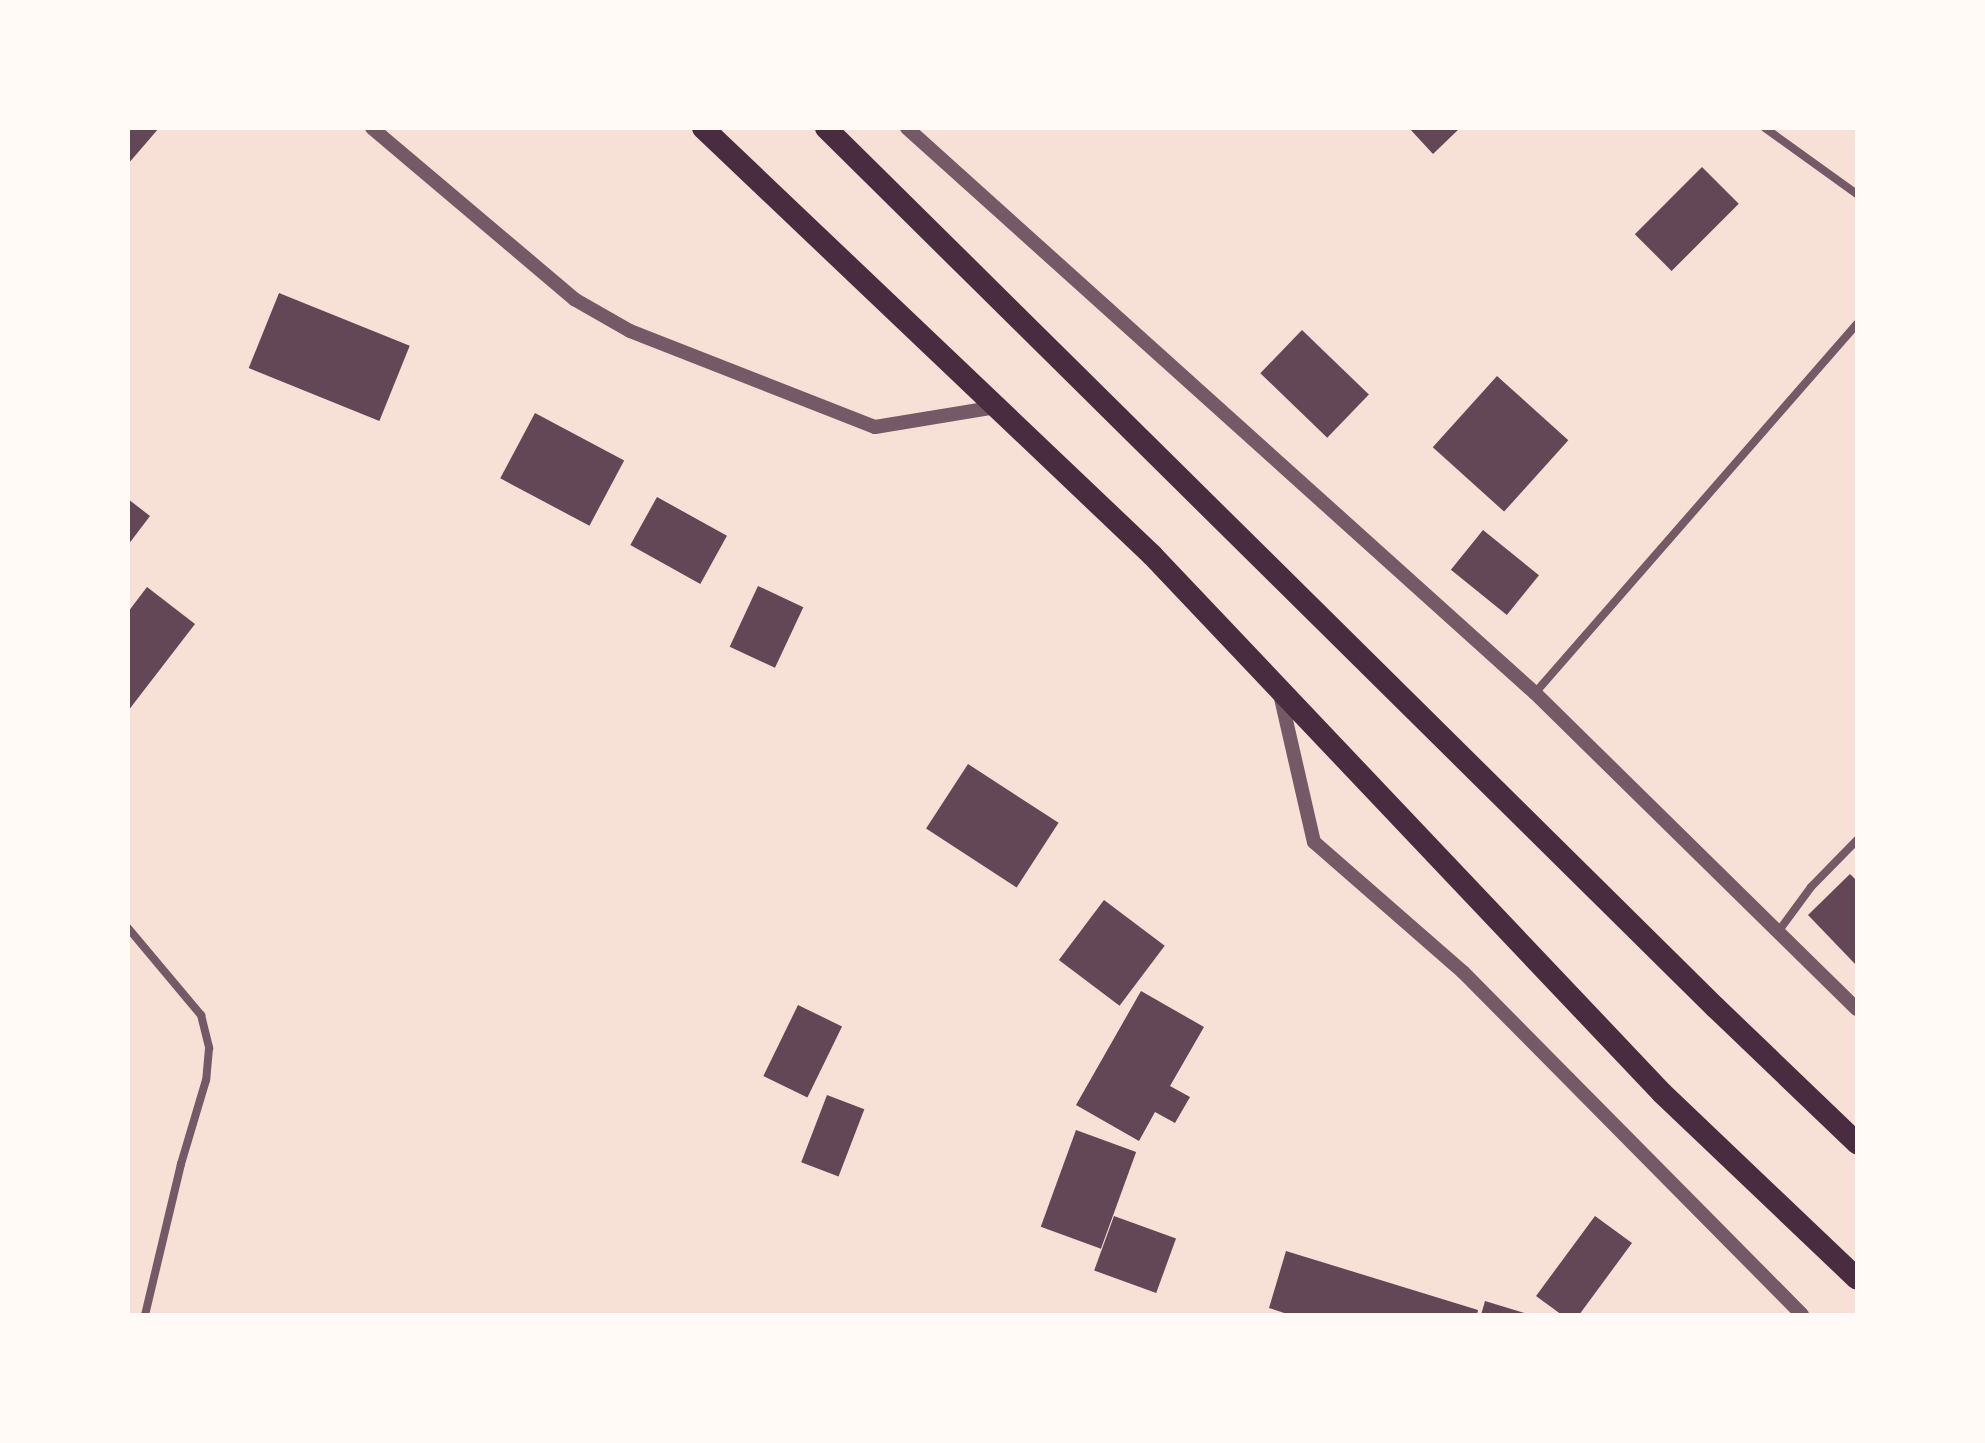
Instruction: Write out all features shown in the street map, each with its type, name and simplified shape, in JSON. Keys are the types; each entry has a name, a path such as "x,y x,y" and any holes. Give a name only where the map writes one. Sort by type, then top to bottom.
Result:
{"highway":[{"path":"703,128 1152,555 1662,1093 1857,1279"},
{"path":"826,128 1715,1007 1857,1143"}],"street":[{"path":"372,128 574,299 630,331 875,427 997,407"},
{"path":"907,128 1535,693 1857,1009"},
{"path":"1765,128 1857,194"},
{"path":"1535,693 1857,324"},
{"path":"1279,689 1314,842 1463,972 1802,1315"},
{"path":"1778,932 1811,887 1857,840"},
{"path":"128,928 201,1015 209,1048 206,1080 181,1164 145,1315"}],"building":[{"path":"128,128 159,128 128,164"},
{"path":"1409,128 1460,128 1433,154"},
{"path":"1702,167 1739,204 1672,271 1635,234"},
{"path":"279,293 410,346 379,421 249,368"},
{"path":"1302,330 1369,395 1327,438 1260,373"},
{"path":"1497,376 1568,440 1504,512 1433,447"},
{"path":"535,413 624,460 589,526 500,478"},
{"path":"657,497 727,536 700,584 630,545"},
{"path":"128,499 150,516 128,545"},
{"path":"1483,530 1539,575 1507,615 1451,570"},
{"path":"758,586 803,607 775,668 730,647"},
{"path":"147,587 195,624 128,711 128,612"},
{"path":"968,764 1059,823 1017,887 926,829"},
{"path":"1850,874 1857,881 1857,966 1808,915"},
{"path":"1104,900 1165,946 1120,1006 1059,960"},
{"path":"1141,991 1204,1027 1170,1086 1190,1097 1175,1123 1155,1112 1139,1141 1076,1105"},
{"path":"798,1005 842,1026 807,1097 763,1076"},
{"path":"827,1095 864,1109 839,1177 801,1162"},
{"path":"1076,1130 1136,1152 1101,1249 1041,1227"},
{"path":"1114,1216 1176,1239 1156,1293 1094,1271"},
{"path":"1595,1216 1632,1243 1579,1315 1562,1315 1536,1296"},
{"path":"1286,1251 1478,1310 1477,1315 1290,1315 1269,1308"},
{"path":"1485,1301 1528,1314 1481,1315"}]}
